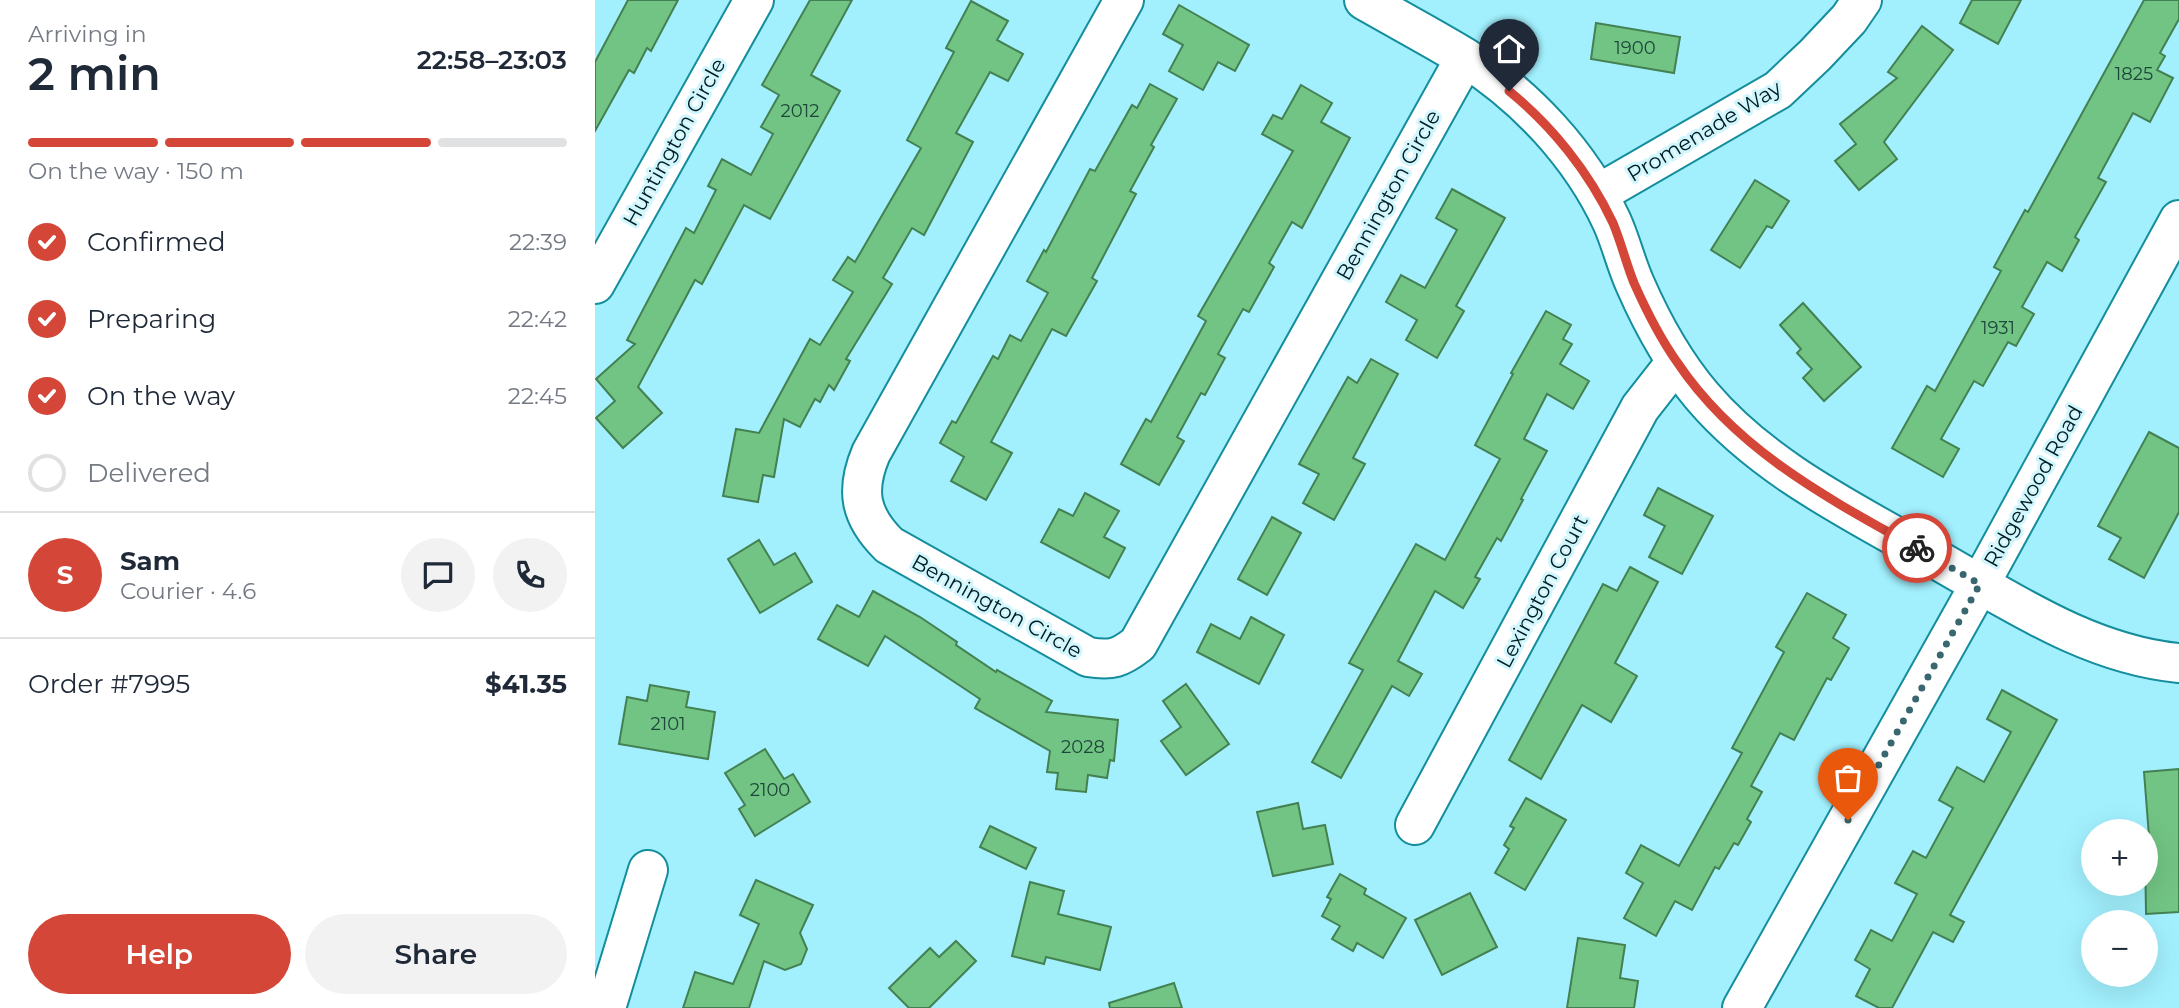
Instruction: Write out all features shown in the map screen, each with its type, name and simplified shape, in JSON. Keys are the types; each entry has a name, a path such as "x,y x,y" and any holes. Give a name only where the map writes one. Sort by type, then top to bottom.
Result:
{"street":[{"name":"Huntington Circle","path":"595,284 754,0"},
{"name":"Bennington Circle","path":"1124,0 871,453 865,466 861,488 864,510 873,529 889,545 1088,657 1106,660 1124,655 1138,644 1465,58"},
{"path":"1364,0 1465,58 1525,104 1566,150 1598,194 1613,224 1634,283 1676,362 1701,395 1731,427 1773,461 1839,504 2074,634 2119,650 2179,663"},
{"name":"Promenade Way","path":"1598,194 1778,90 1824,46 1862,0"},
{"name":"Ridgewood Road","path":"1742,1008 1980,584 2179,220"},
{"name":"Lexington Court","path":"1415,825 1640,408 1676,362"},
{"path":"605,1008 649,870"}],"building":[{"path":"628,0 678,0 651,51 647,48 634,73 629,70 595,131 595,62"},
{"path":"810,0 852,0 811,75 840,91 770,219 744,205 702,284 695,280 638,387 662,413 623,448 596,418 615,401 596,379 635,344 627,340 686,228 694,233 716,190 708,186 722,159 751,175 773,134 761,127 779,95 762,85"},
{"path":"1972,0 2021,0 1998,44 1960,23"},
{"path":"2144,0 2179,0 2179,19 2160,53 2165,56 2157,70 2173,78 2150,122 2133,113 2098,178 2106,182 2075,237 2079,240 2062,271 2047,262 2022,307 2034,314 2016,346 2008,342 1983,386 1974,381 1941,439 1959,449 1943,477 1892,448 1927,386 1935,391 2001,271 1994,267 2025,210 2028,212"},
{"path":"971,1 1008,21 997,40 1023,54 1008,81 990,72 956,133 973,142 924,235 912,228 883,278 892,284 846,359 850,361 834,390 829,385 820,402 815,399 800,427 784,419 774,477 763,475 758,502 723,496 736,429 759,433 810,339 820,345 853,292 833,280 848,257 855,262 921,148 907,140 954,52 946,48"},
{"path":"1179,5 1249,45 1235,71 1218,62 1203,90 1169,71 1183,45 1163,34"},
{"path":"1596,23 1680,37 1674,73 1591,59"},
{"path":"1922,26 1953,50 1884,142 1897,159 1859,190 1835,161 1856,144 1840,124 1897,78 1888,72"},
{"path":"1150,84 1177,99 1151,145 1154,147 1130,191 1136,194 1092,278 1097,281 1066,336 1052,329 991,442 1012,453 986,500 951,481 964,457 940,443 952,421 956,423 993,356 998,359 1010,335 1021,341 1048,293 1027,281 1044,250 1046,252 1090,169 1095,171 1132,105 1137,108"},
{"path":"1301,85 1332,103 1321,122 1350,138 1302,228 1292,222 1269,263 1274,267 1249,312 1243,309 1218,354 1225,358 1205,395 1201,393 1177,437 1184,441 1159,485 1121,464 1146,419 1151,422 1206,321 1198,316 1293,151 1262,134 1273,115 1282,119"},
{"path":"1755,180 1789,201 1772,228 1767,226 1740,268 1711,250"},
{"path":"1452,189 1505,218 1456,306 1464,311 1437,358 1406,340 1417,320 1386,302 1401,275 1425,288 1457,230 1436,218"},
{"path":"1803,303 1861,367 1824,401 1803,378 1812,369 1797,353 1801,349 1780,325"},
{"path":"1546,311 1571,325 1563,339 1572,344 1560,364 1589,381 1573,409 1547,394 1524,439 1547,451 1521,499 1523,500 1501,541 1497,538 1475,577 1480,579 1463,608 1435,591 1398,661 1422,674 1409,696 1392,686 1341,778 1312,762 1363,670 1349,663 1416,544 1445,560 1500,459 1475,445"},
{"path":"1371,359 1398,374 1353,458 1365,464 1334,520 1303,503 1319,474 1299,464 1348,377 1357,383"},
{"path":"2149,432 2179,448 2179,512 2144,578 2109,559 2121,538 2098,526"},
{"path":"1658,488 1713,516 1682,574 1649,557 1665,526 1644,515"},
{"path":"1085,493 1119,511 1104,537 1125,548 1109,578 1041,542 1059,509 1073,516"},
{"path":"1272,517 1301,533 1267,595 1238,579"},
{"path":"759,540 774,565 795,553 812,582 760,613 728,559"},
{"path":"1630,567 1658,582 1615,663 1637,676 1611,722 1582,705 1541,779 1509,760 1603,584 1617,591"},
{"path":"873,591 920,617 996,672 997,670 1052,701 1046,712 1118,720 1114,761 1110,760 1107,778 1088,775 1086,792 1056,789 1058,773 1047,772 1050,751 975,708 980,699 885,636 868,666 818,639 837,605 859,617"},
{"path":"1807,593 1846,615 1833,638 1849,648 1831,680 1827,678 1794,740 1780,733 1751,786 1762,792 1747,819 1751,822 1738,845 1734,843 1719,869 1715,867 1692,910 1675,901 1656,936 1624,918 1643,883 1626,873 1641,845 1679,866 1742,753 1732,748 1784,652 1776,647"},
{"path":"1251,617 1284,635 1259,684 1197,652 1211,624 1240,639"},
{"path":"1186,684 1229,744 1186,775 1161,741 1181,727 1163,701"},
{"path":"650,685 689,692 686,707 715,712 708,759 619,744 627,697 647,701"},
{"path":"2002,690 2057,720 1950,915 1964,922 1953,942 1933,932 1892,1008 1879,1008 1856,996 1870,969 1855,960 1871,930 1892,941 1917,894 1895,883 1913,851 1926,858 1953,808 1939,800 1957,767 1984,782 2011,732 1987,719"},
{"path":"765,749 784,779 793,774 810,802 755,836 739,809 745,805 725,773"},
{"path":"2179,769 2179,912 2158,913 2158,910 2146,910 2146,896 2158,896 2158,819 2148,819 2144,772"},
{"path":"1526,798 1566,820 1525,890 1495,873 1509,849 1504,845 1514,828 1510,826"},
{"path":"1298,803 1303,829 1325,825 1333,864 1273,876 1257,812"},
{"path":"990,826 1036,848 1026,869 980,847"},
{"path":"1340,874 1366,889 1364,894 1406,918 1383,958 1357,943 1353,951 1332,939 1340,926 1322,916 1331,899 1327,897"},
{"path":"756,880 813,905 800,933 807,949 801,964 785,970 764,961 749,1008 683,1008 695,972 733,984 759,924 740,915"},
{"path":"1030,882 1064,891 1058,914 1111,927 1100,970 1046,957 1044,964 1012,956"},
{"path":"1470,893 1497,947 1442,975 1415,920"},
{"path":"1578,938 1625,945 1620,978 1638,981 1634,1008 1567,1008"},
{"path":"956,941 976,961 929,1008 909,1008 889,988 930,948 939,957"},
{"path":"1174,983 1182,1008 1110,1008 1109,1003"}],"way so far":[{"path":"1848,820 1980,584 1917,548"}],"route":[{"path":"1509,91 1553,133 1598,194 1613,224 1634,283 1654,324 1676,362 1701,395 1731,427 1792,475 1917,548"}]}
